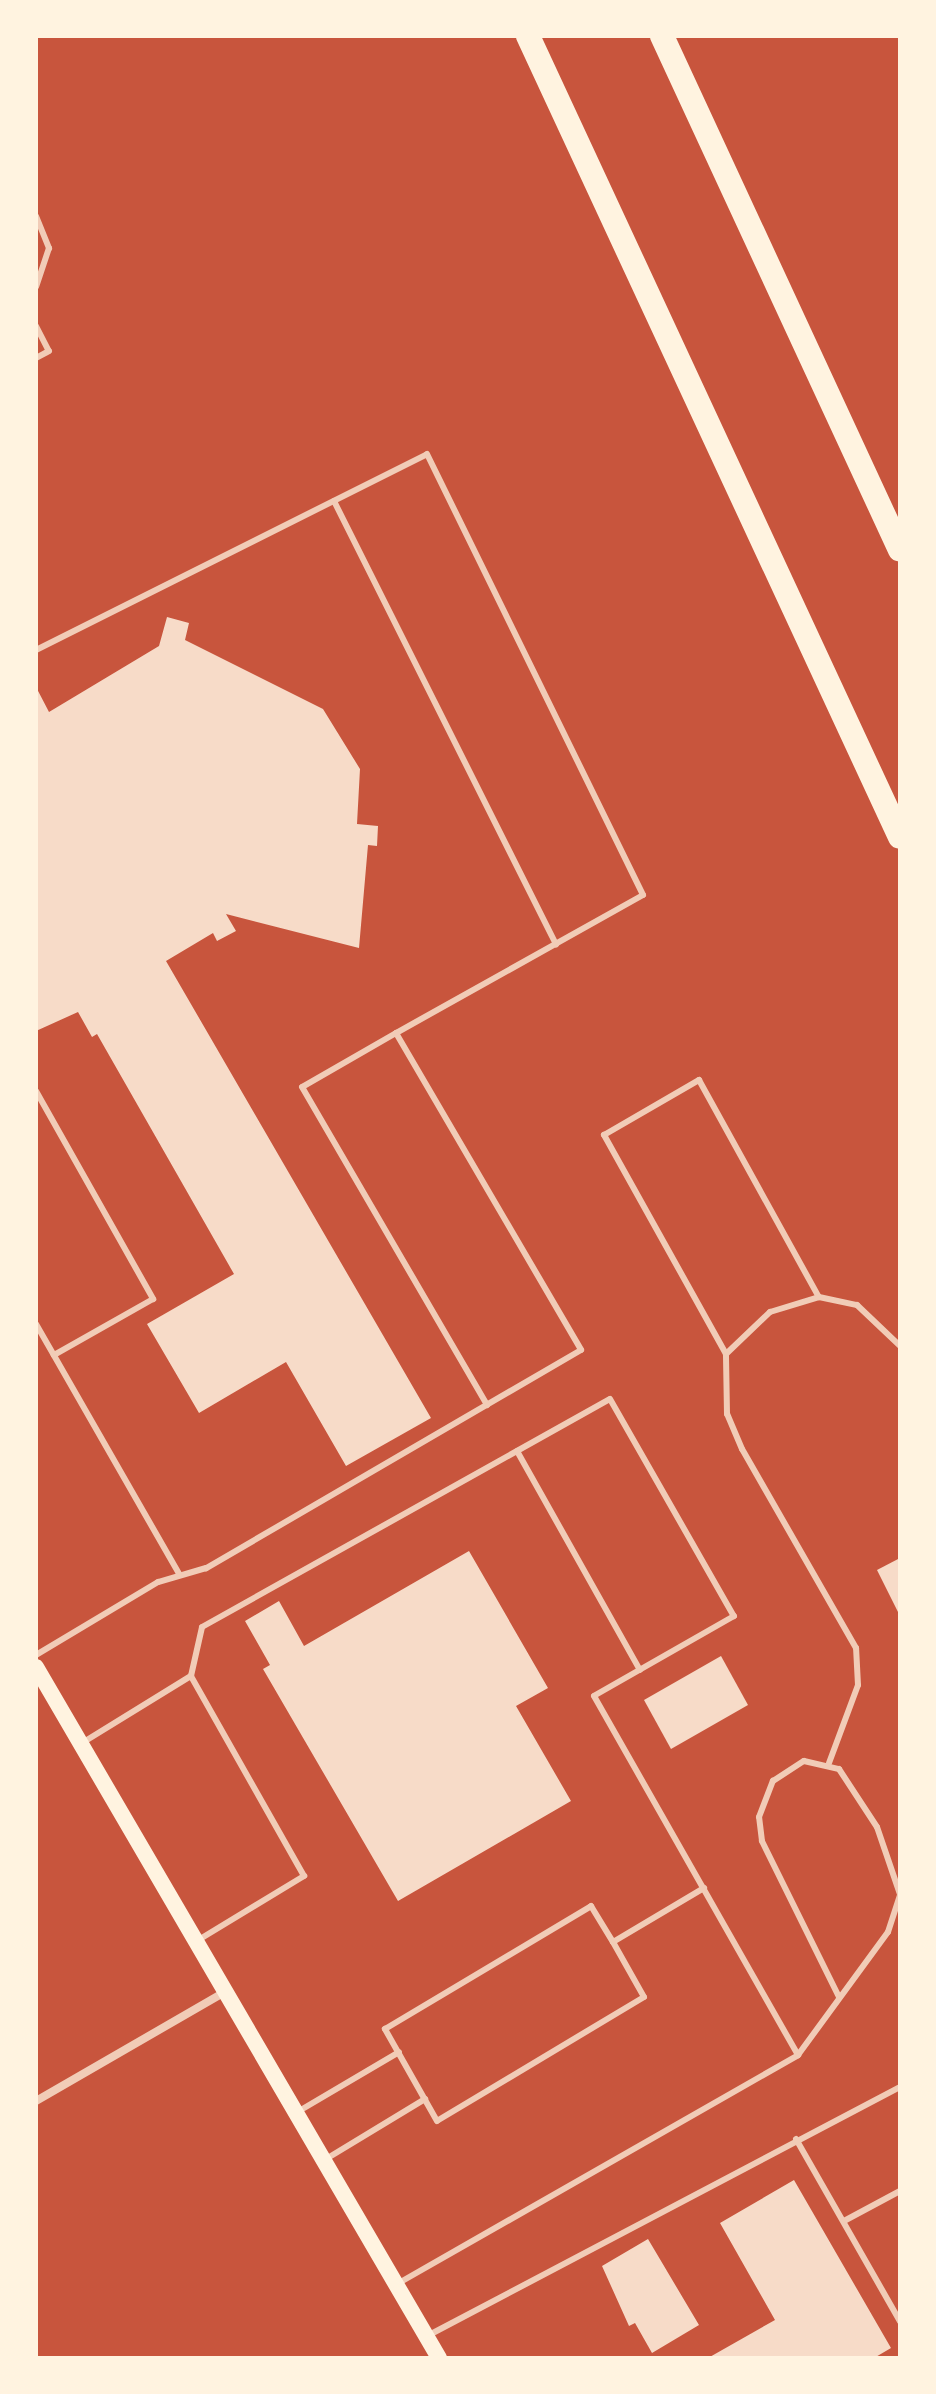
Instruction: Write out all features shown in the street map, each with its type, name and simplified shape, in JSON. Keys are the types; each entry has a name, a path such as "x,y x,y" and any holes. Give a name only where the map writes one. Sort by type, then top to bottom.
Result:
{"highway":[{"path":"528,36 900,837"},
{"path":"662,36 900,550"}],"main road":[{"path":"36,1667 230,1989 439,2358"}],"street":[{"path":"36,2101 230,1989"}],"lane":[{"path":"36,216 49,248 36,287"},
{"path":"36,326 49,351 36,358"},
{"path":"36,650 427,454 643,895 302,1087 487,1405"},
{"path":"334,501 556,944"},
{"path":"36,1655 180,1575 206,1568 581,1350 396,1033"},
{"path":"819,1297 699,1080 604,1135 726,1354 723,1389 731,1426 859,1658 858,1685 829,1763"},
{"path":"36,1091 153,1299 54,1355"},
{"path":"726,1354 770,1312 819,1297 857,1305 900,1346"},
{"path":"36,1324 180,1575"},
{"path":"200,1939 304,1876 191,1676 202,1627 610,1399 734,1616 594,1696 798,2055"},
{"path":"517,1451 640,1670"},
{"path":"82,1743 191,1676"},
{"path":"397,2284 798,2055 888,1932 900,1895 891,1855 863,1801 829,1763 804,1761 781,1772 766,1793 759,1830 839,1997"},
{"path":"613,1942 704,1888"},
{"path":"591,1906 613,1942 644,1997 437,2121 385,2029 591,1906"},
{"path":"299,2111 399,2052"},
{"path":"427,2336 796,2139 900,2087"},
{"path":"326,2159 425,2099"},
{"path":"796,2139 900,2321"},
{"path":"844,2221 900,2191"},
{"path":"891,2305 900,2300"}],"building":[{"path":"167,617 189,623 185,640 323,709 360,769 357,824 378,826 377,846 368,845 359,948 226,914 236,931 217,941 213,933 166,961 431,1418 346,1466 286,1362 199,1413 147,1324 234,1274 97,1034 92,1037 78,1012 36,1031 36,687 49,712 159,646"},
{"path":"469,1551 548,1688 516,1706 571,1801 398,1901 263,1669 270,1665 245,1621 279,1601 304,1646"},
{"path":"900,1558 900,1616 877,1570"},
{"path":"721,1656 748,1705 671,1749 644,1700"},
{"path":"794,2180 891,2348 874,2358 708,2358 775,2320 720,2223"},
{"path":"648,2239 699,2325 652,2353 635,2323 629,2326 602,2266"}]}
